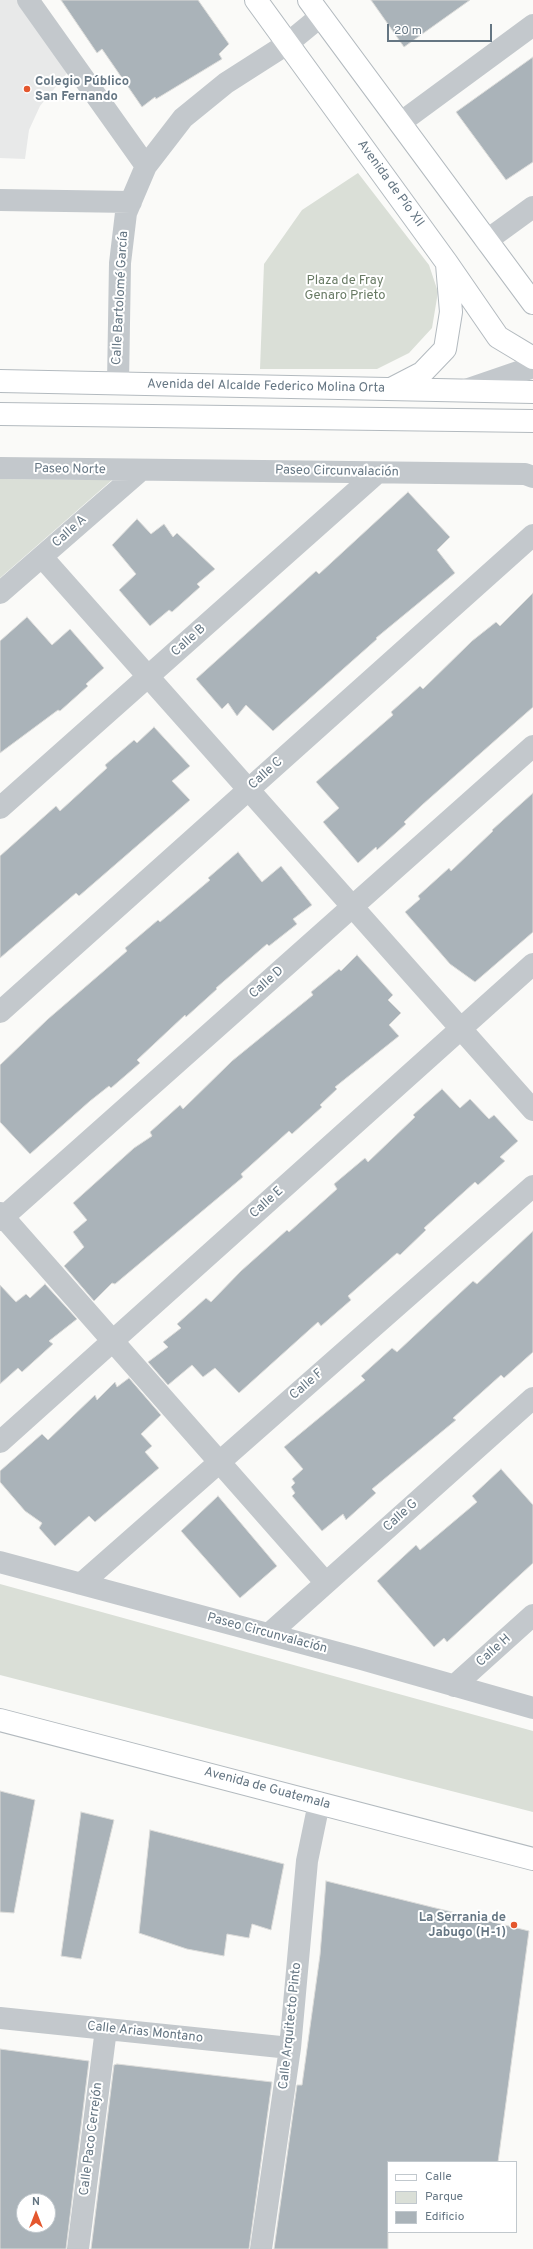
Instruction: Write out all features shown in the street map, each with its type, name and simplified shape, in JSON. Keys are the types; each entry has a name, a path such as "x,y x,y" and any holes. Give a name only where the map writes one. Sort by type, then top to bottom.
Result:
{"main road":[{"name":"Avenida de Pío XII","path":"256,0 447,263 498,337 533,358"},
{"path":"315,8 533,304"},
{"path":"390,390 422,373 445,350 451,312 447,263"},
{"name":"Avenida del Alcalde Federico Molina Orta","path":"0,381 533,392"},
{"path":"0,414 533,421"},
{"name":"Avenida de Guatemala","path":"0,1720 533,1859"}],"street":[{"path":"28,0 146,166"},
{"name":"Calle Bartolomé García","path":"118,383 120,264 126,213 146,166 183,118 226,83 287,44 315,8"},
{"path":"400,123 533,25"},
{"path":"0,200 131,202"},
{"path":"486,241 533,207"},
{"path":"464,391 533,367"},
{"name":"Paseo Norte","path":"0,468 140,470"},
{"name":"Paseo Circunvalación","path":"140,470 525,474 533,477"},
{"name":"Calle A","path":"0,594 140,470"},
{"name":"Calle B","path":"0,808 378,473"},
{"name":"Calle C","path":"0,1012 533,535"},
{"path":"42,557 533,1110"},
{"name":"Calle D","path":"1,1216 533,746"},
{"name":"Calle E","path":"0,1442 533,964"},
{"name":"Calle F","path":"81,1584 533,1186"},
{"path":"1,1216 220,1462 326,1584"},
{"name":"Calle G","path":"269,1634 533,1398"},
{"name":"Paseo Circunvalación","path":"0,1562 269,1634 533,1708"},
{"name":"Calle H","path":"454,1686 533,1615"},
{"name":"Calle Arquitecto Pinto","path":"261,2249 290,2048 307,1861 319,1803"},
{"name":"Calle Arias Montano","path":"0,2018 290,2048"},
{"name":"Calle Paco Cerrejón","path":"78,2249 106,2029"}],"shaded area":[{"name":"Colegio Público San Fernando","path":"0,0 17,0 68,72 40,106 29,130 25,159 0,158"}],"green space":[{"name":"Plaza de Fray Genaro Prieto","path":"358,173 429,265 438,292 432,328 409,353 377,369 260,369 264,264 302,210"},
{"path":"0,479 112,480 0,578"},
{"path":"0,1584 533,1731 533,1812 0,1675"}],"building":[{"path":"61,0 198,0 229,44 219,54 222,59 156,99 155,97 142,107 102,49 97,53"},
{"path":"371,0 470,0 404,47"},
{"path":"533,57 533,162 506,180 456,112"},
{"path":"408,492 450,537 437,550 455,573 376,638 377,639 273,731 246,705 237,716 228,703 222,709 196,679 316,571 319,574"},
{"path":"137,519 151,534 164,524 173,537 177,533 215,569 197,584 200,587 172,612 169,610 150,626 119,590 136,574 112,545"},
{"path":"533,593 533,707 422,805 404,822 406,824 377,850 376,847 358,863 323,822 339,808 316,782 393,715 391,712 420,686 423,689 472,641 496,622 500,626"},
{"path":"27,617 52,645 70,629 104,668 86,684 88,686 60,711 58,710 0,753 0,641"},
{"path":"154,727 190,766 172,781 190,800 79,896 76,893 0,958 0,856 56,806 60,811 107,768 105,765 134,740 137,743"},
{"path":"533,793 533,932 475,982 450,964 405,912 420,899 418,896 449,868 451,871 493,831 492,830"},
{"path":"238,852 262,882 281,866 312,905 293,919 297,924 269,946 267,944 216,988 217,989 186,1017 185,1015 137,1060 140,1063 111,1088 109,1086 90,1101 30,1154 0,1122 0,1065 48,1019 127,951 125,948 158,920 160,922 210,880 208,878"},
{"path":"357,955 393,995 388,1000 401,1013 389,1025 399,1036 335,1087 337,1089 320,1105 322,1107 292,1134 289,1131 241,1174 243,1177 115,1284 112,1283 94,1301 64,1266 84,1247 73,1232 87,1220 73,1203 134,1148 152,1136 150,1132 180,1105 183,1109 232,1061 313,995 311,992 339,969 341,971"},
{"path":"442,1089 460,1108 470,1099 489,1119 494,1115 518,1141 500,1157 505,1161 478,1185 475,1182 424,1228 426,1230 400,1255 397,1253 348,1296 351,1300 321,1326 318,1322 239,1393 215,1368 203,1377 192,1365 168,1385 148,1362 168,1347 163,1342 181,1328 177,1324 206,1298 211,1302 241,1271 287,1230 289,1232 337,1189 334,1184 365,1158 368,1162 415,1117 413,1115"},
{"path":"533,1231 533,1352 504,1378 501,1375 453,1418 456,1420 372,1489 376,1493 346,1520 343,1514 322,1531 292,1496 295,1493 291,1487 295,1483 292,1479 303,1469 284,1447 365,1380 361,1376 392,1348 397,1352 473,1281 477,1284"},
{"path":"45,1284 77,1319 49,1341 53,1344 22,1372 18,1368 0,1384 0,1285 16,1302 26,1294 30,1298"},
{"path":"129,1378 161,1415 141,1434 152,1446 145,1452 159,1468 95,1522 89,1516 55,1546 39,1528 42,1523 25,1511 0,1482 0,1471 42,1434 48,1440 95,1395 97,1400 115,1382 117,1387"},
{"path":"501,1469 533,1505 533,1563 447,1642 444,1638 434,1647 377,1581 416,1545 420,1550 477,1502 472,1496"},
{"path":"218,1496 277,1566 240,1598 181,1531"},
{"path":"0,1791 35,1800 14,1913 0,1912"},
{"path":"81,1812 114,1820 81,1959 61,1956"},
{"path":"150,1830 284,1864 271,1930 252,1924 249,1938 227,1934 224,1956 187,1949 139,1933"},
{"path":"326,1881 529,1931 498,2161 387,2161 388,2249 274,2249 297,2085 302,2085 320,1955"},
{"path":"0,2049 89,2061 66,2249 0,2249"},
{"path":"117,2064 272,2082 249,2249 91,2249 114,2065"}],"place":[{"name":"Colegio Público San Fernando","path":"27,89"},
{"name":"La Serrania de Jabugo (H-1)","path":"514,1925"}]}
